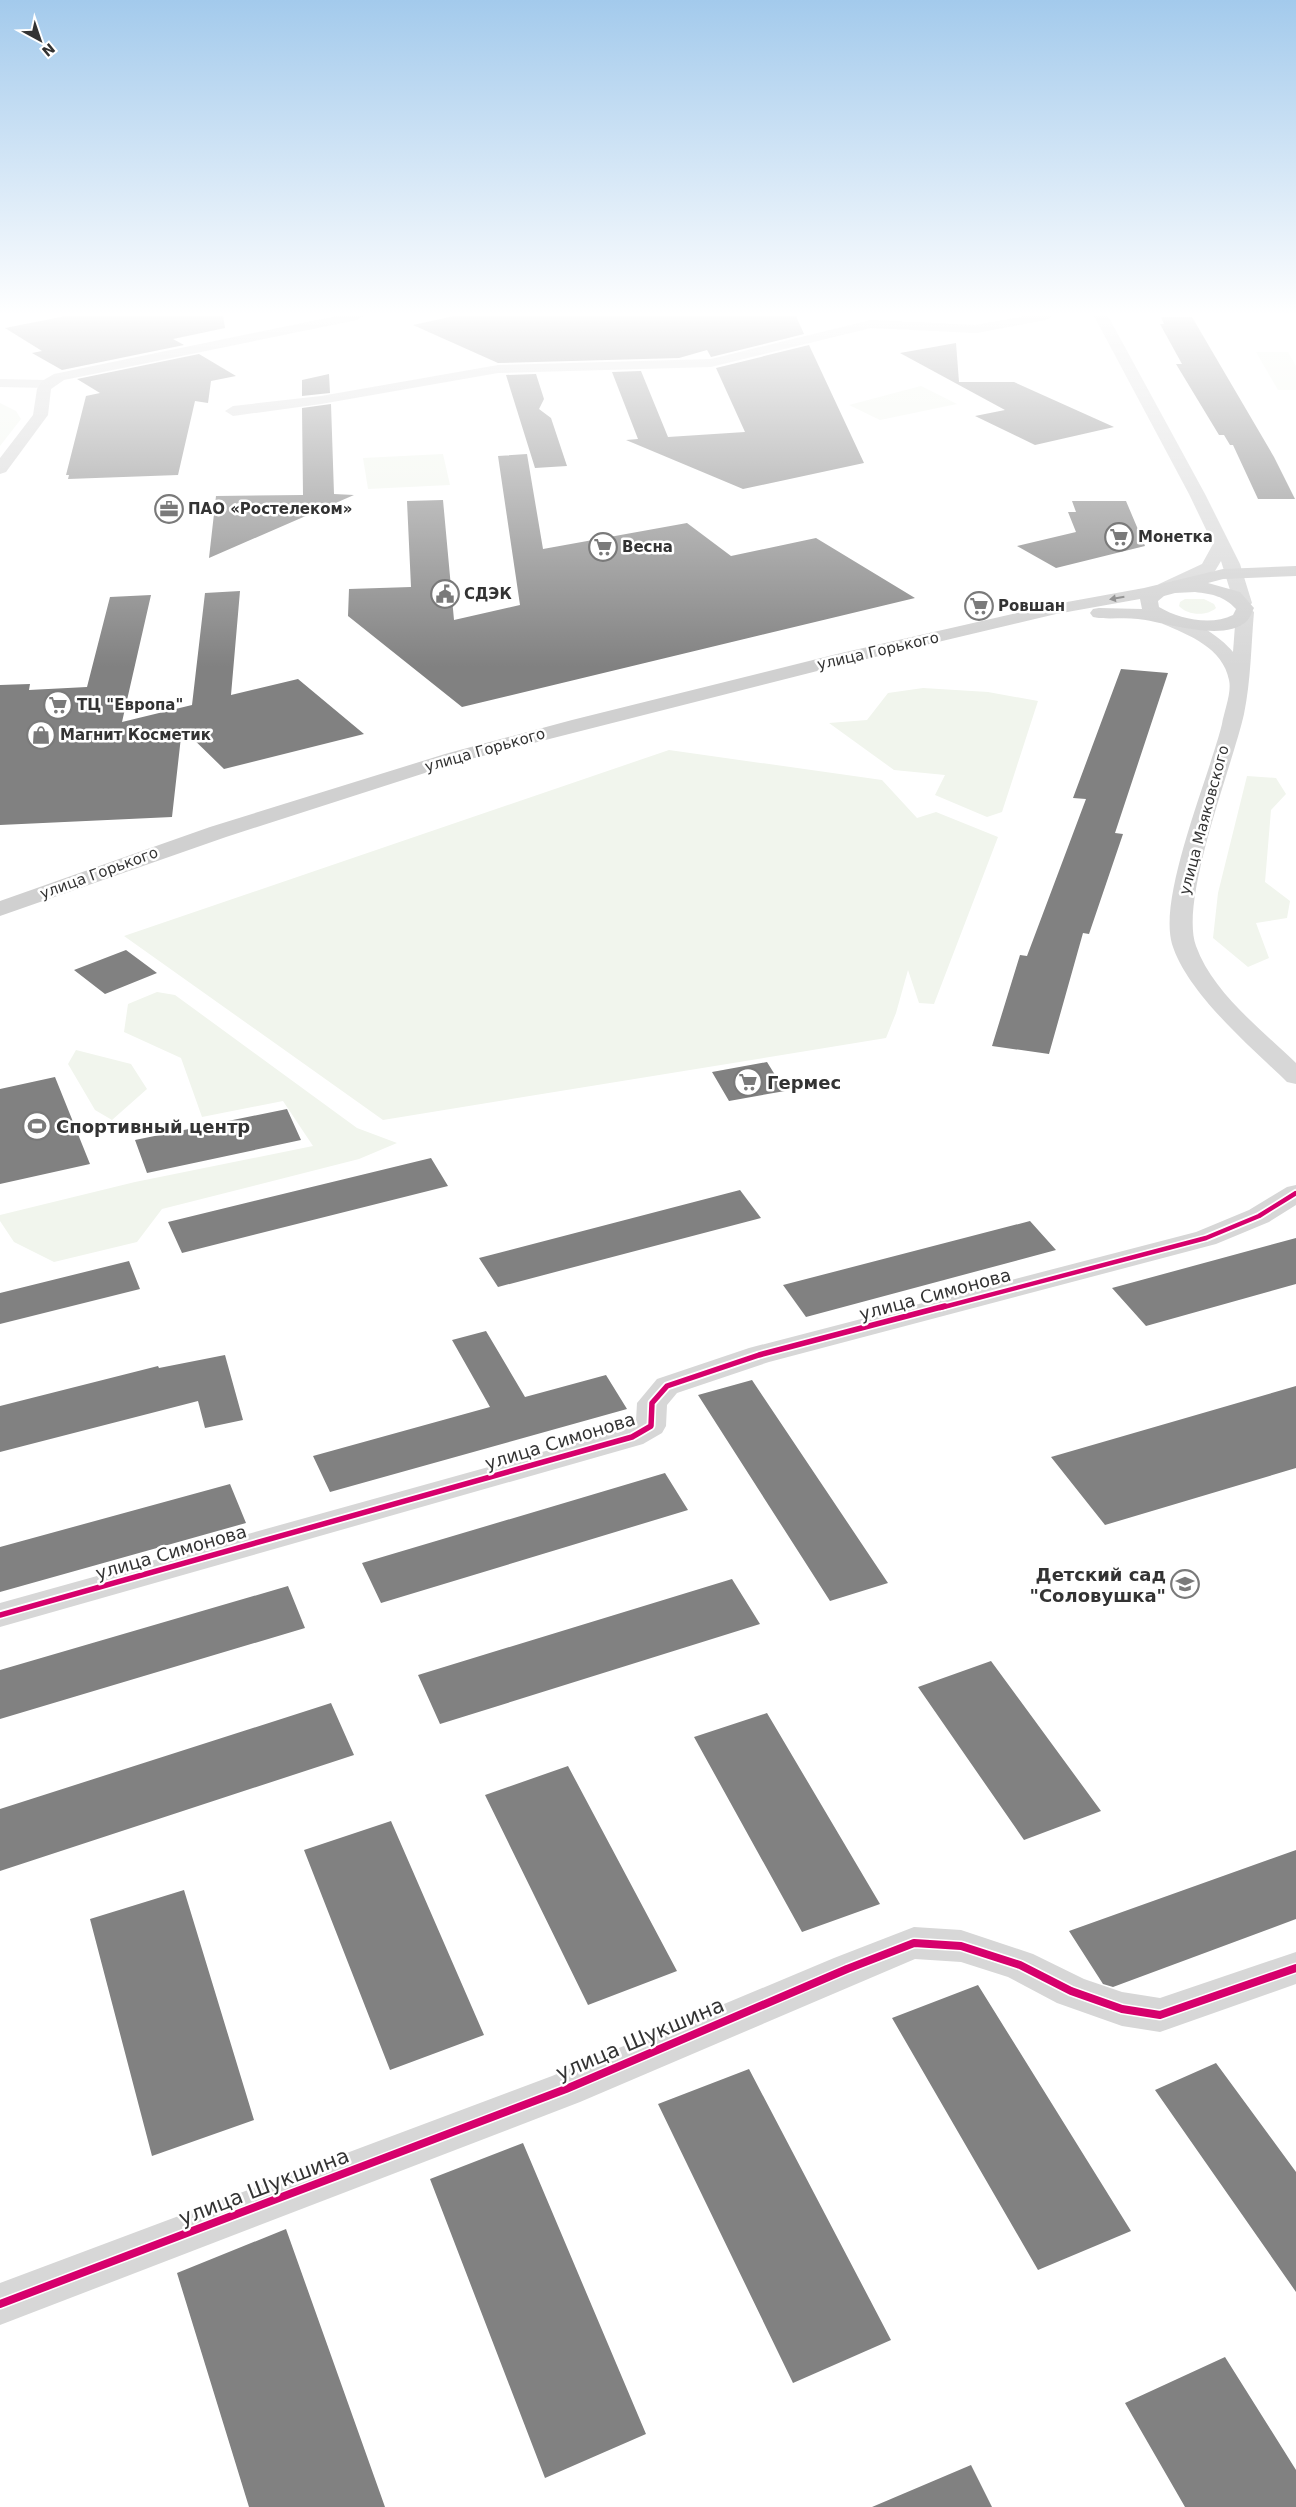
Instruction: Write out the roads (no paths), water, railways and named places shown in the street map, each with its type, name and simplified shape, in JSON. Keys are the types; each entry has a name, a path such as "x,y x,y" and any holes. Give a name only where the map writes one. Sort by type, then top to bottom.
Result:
{"street":[{"path":"0,469 28,433"},
{"path":"1164,433 1221,544 1234,573 1244,608"},
{"path":"1221,544 1208,567 1148,597 1147,605 1155,613 1199,632 1216,643 1230,660 1239,680"},
{"path":"1165,588 1234,573 1296,572"},
{"path":"1244,608 1249,595 1260,584 1276,577 1296,572"},
{"path":"1165,588 1188,586 1213,589 1234,596 1244,608"},
{"name":"улица Горького","path":"0,909 139,858 452,758 836,660 1056,609 1165,588"},
{"name":"улица Горького","path":"980,628 1106,612 1143,614 1197,625 1216,624 1238,618 1244,608"},
{"name":"улица Маяковского","path":"1244,608 1239,680 1234,715 1196,843 1182,904 1183,937 1192,962 1223,1003 1296,1077"},
{"name":"улица Симонова","path":"0,1615 632,1437 651,1426 652,1403 667,1386 769,1352 1206,1238 1259,1216 1296,1193"},
{"name":"улица Шукшина","path":"0,2304 566,2088 838,1972 914,1943 961,1946 1020,1965 1071,1991 1122,2009 1160,2015 1296,1968"}],"place":[{"name":"ПАО «Ростелеком»","path":"169,509"},
{"name":"Монетка","path":"1119,537"},
{"name":"Весна","path":"603,547"},
{"name":"СДЭК","path":"445,594"},
{"name":"Ровшан","path":"979,606"},
{"name":"ТЦ \"Европа\"","path":"58,705"},
{"name":"Магнит Косметик","path":"41,735"},
{"name":"Гермес","path":"748,1082"},
{"name":"Спортивный центр","path":"37,1126"},
{"name":"Детский сад \"Соловушка\"","path":"1185,1584"}]}
